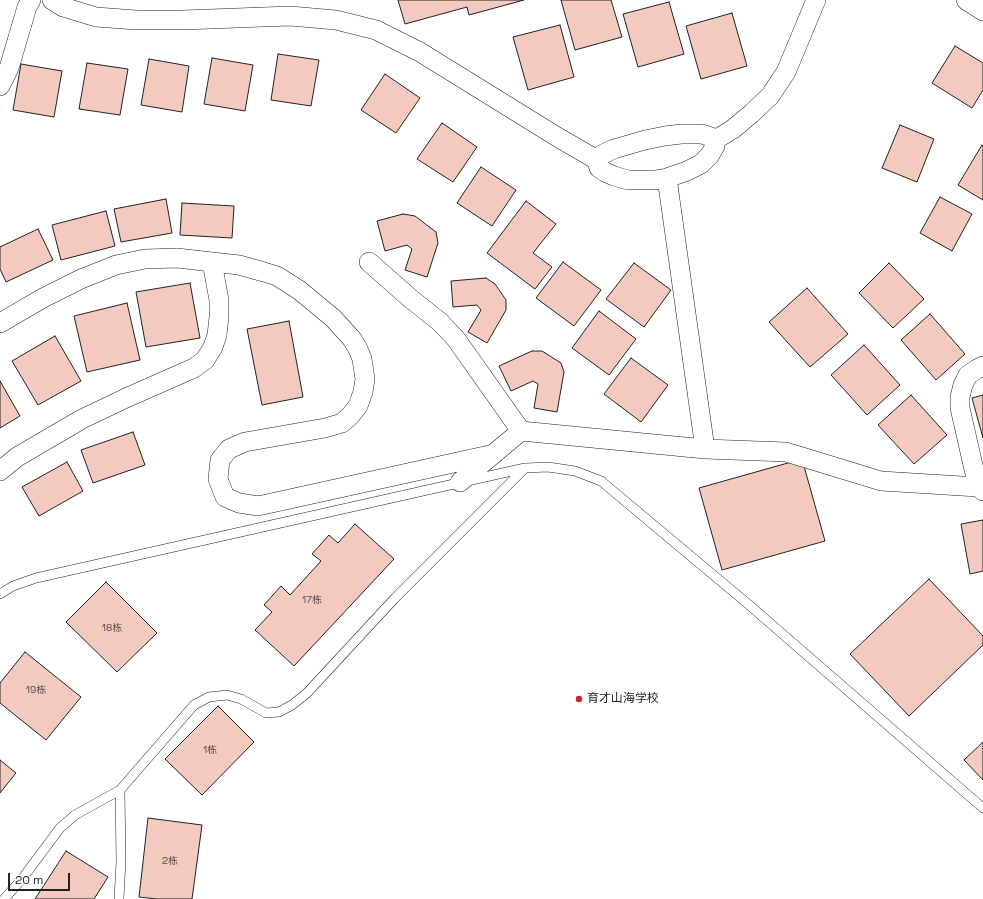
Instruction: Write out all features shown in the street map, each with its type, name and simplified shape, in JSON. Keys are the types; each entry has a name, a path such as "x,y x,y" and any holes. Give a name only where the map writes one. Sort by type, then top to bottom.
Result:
{"street":[{"path":"0,86 9,68 27,7 31,0"},
{"path":"52,0 63,7 96,17 136,20 183,20 290,16 336,20 376,30 420,52 597,160 599,168 614,176 628,180 667,178 678,175 701,164 710,155 715,146 715,140"},
{"path":"715,140 733,129 770,96 786,72 816,0"},
{"path":"966,0 983,10"},
{"path":"597,160 602,154 614,149 665,136 702,134 715,140"},
{"path":"667,178 705,449"},
{"path":"0,323 49,295 116,265 145,259 177,258 239,265 277,276 300,290 333,318 352,338 362,359 365,379 363,392 358,406 342,423 325,428 245,442 229,449 220,460 218,479 225,497 239,503 258,506 494,454"},
{"path":"0,471 17,457 82,419 194,368 205,360 217,335 219,318 219,300 212,262"},
{"path":"369,262 440,322 456,339 521,431"},
{"path":"460,482 521,431 705,449 786,452 881,481 981,489 960,408 960,397 963,385 968,376 983,366"}],"lane":[{"path":"0,594 13,586 36,578 525,468 548,467 575,471 601,481 748,604 983,808"},
{"path":"4,899 22,879 67,820 120,790 194,706 208,697 227,695 241,699 266,713 279,712 292,705 307,693 395,598 525,468"},
{"path":"119,899 121,861 120,790"}],"building":[{"path":"398,0 524,0 469,15 467,7 405,24"},
{"path":"561,0 611,0 622,37 575,50"},
{"path":"669,2 684,54 638,67 623,14"},
{"path":"732,13 747,66 701,79 686,26"},
{"path":"560,25 574,77 528,90 513,37"},
{"path":"955,46 983,63 983,90 972,108 932,83"},
{"path":"278,54 319,60 311,106 271,100"},
{"path":"212,58 253,65 245,111 204,104"},
{"path":"149,59 189,66 182,112 141,105"},
{"path":"87,63 128,69 120,115 79,109"},
{"path":"21,64 62,71 54,117 13,110"},
{"path":"385,74 420,98 396,133 361,110"},
{"path":"442,123 477,147 453,182 417,159"},
{"path":"900,125 934,139 917,182 882,168"},
{"path":"982,145 983,146 983,200 958,185"},
{"path":"481,167 516,190 492,226 457,203"},
{"path":"940,197 972,214 952,251 920,233"},
{"path":"166,199 172,233 121,242 114,209"},
{"path":"526,201 556,224 533,253 552,267 535,289 487,253"},
{"path":"182,203 234,206 232,238 180,235"},
{"path":"106,211 115,246 61,260 52,225"},
{"path":"403,214 415,216 436,232 438,243 427,277 405,270 412,249 407,245 385,251 377,221"},
{"path":"38,229 53,260 6,282 0,269 0,247"},
{"path":"563,262 601,290 574,326 536,298"},
{"path":"634,263 671,290 644,327 606,299"},
{"path":"889,263 924,299 893,328 859,293"},
{"path":"486,278 495,284 506,300 506,310 487,343 468,332 481,310 477,305 453,307 451,281"},
{"path":"190,283 200,338 146,347 136,292"},
{"path":"807,288 848,334 810,367 769,322"},
{"path":"127,303 140,360 87,372 74,316"},
{"path":"599,311 636,339 609,375 572,348"},
{"path":"930,314 965,354 936,380 901,340"},
{"path":"289,321 303,397 262,405 247,329"},
{"path":"55,336 81,381 38,405 12,361"},
{"path":"864,345 900,385 867,415 831,375"},
{"path":"532,351 542,351 561,363 564,372 557,412 534,408 538,384 533,381 511,391 499,366"},
{"path":"631,358 668,385 641,422 604,394"},
{"path":"0,381 20,416 0,428"},
{"path":"911,395 947,435 914,464 878,425"},
{"path":"983,395 983,438 972,398"},
{"path":"133,432 145,465 93,483 81,450"},
{"path":"802,459 825,541 722,570 699,488"},
{"path":"67,462 83,491 39,516 22,487"},
{"path":"983,520 983,571 970,574 961,524"},
{"path":"355,524 394,559 294,666 255,630 272,612 264,605 281,586 290,595 321,561 312,554 329,535 338,543"},
{"path":"929,579 983,636 983,645 909,716 850,654"},
{"path":"106,582 157,633 117,672 66,622"},
{"path":"25,652 81,697 46,740 0,703 0,683"},
{"path":"218,706 254,742 202,795 165,759"},
{"path":"983,742 983,780 964,760"},
{"path":"0,760 16,773 0,793"},
{"path":"148,818 202,825 192,899 157,899 139,897"},
{"path":"66,851 108,877 94,899 35,899"}],"place":[{"name":"育才山海学校","path":"579,699"}]}
